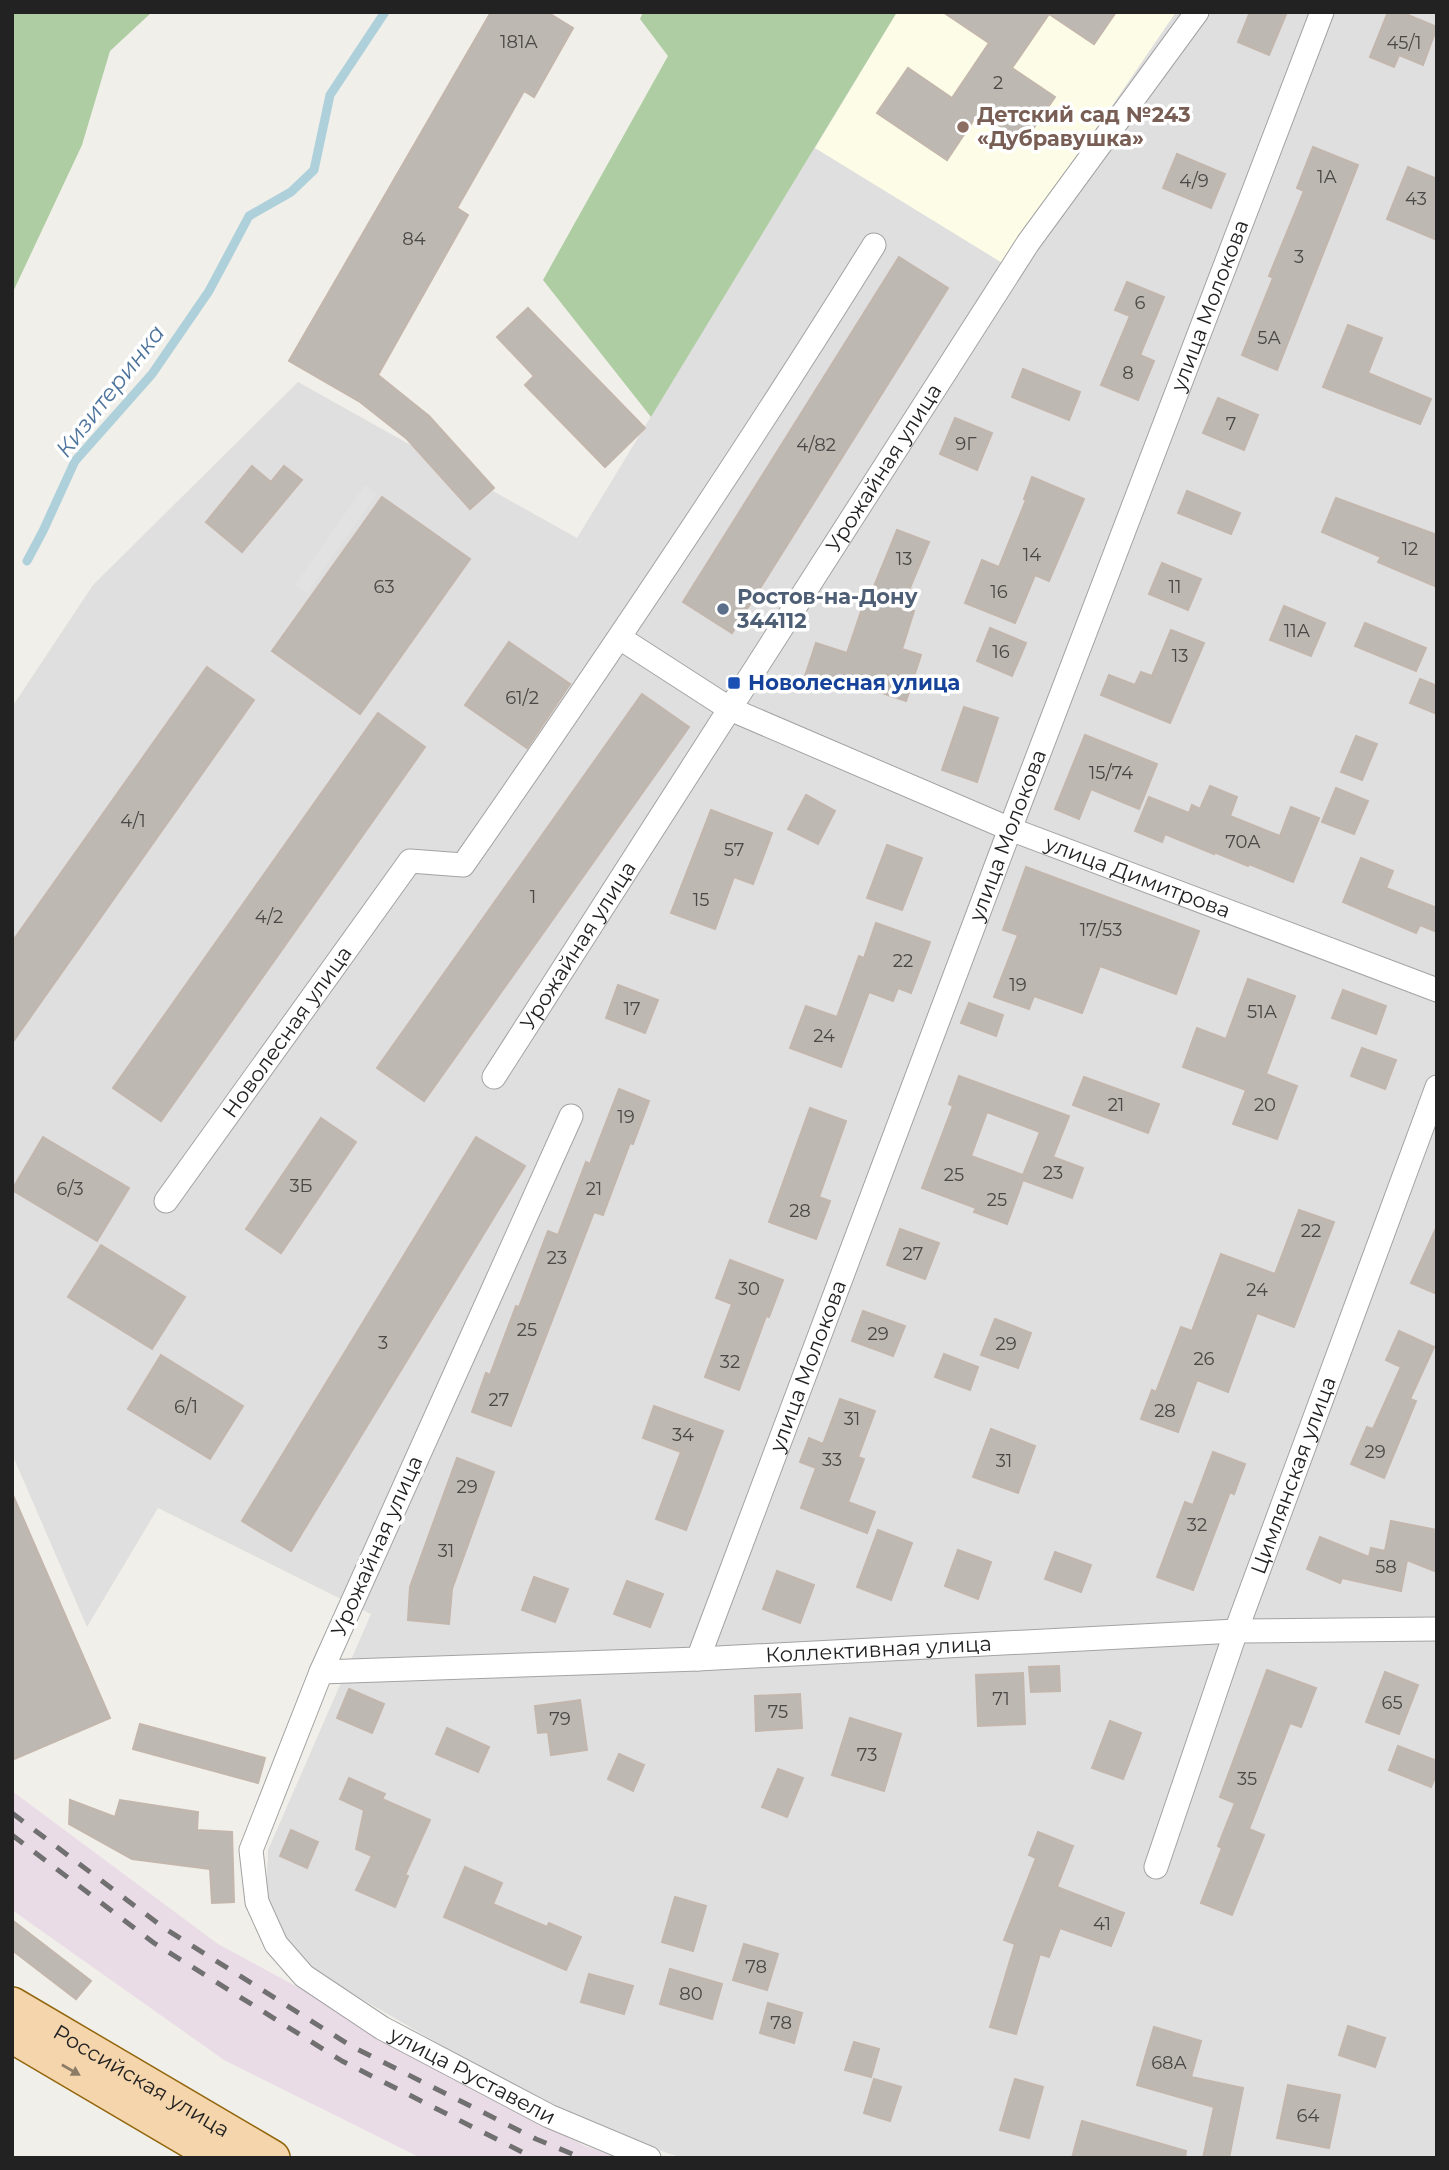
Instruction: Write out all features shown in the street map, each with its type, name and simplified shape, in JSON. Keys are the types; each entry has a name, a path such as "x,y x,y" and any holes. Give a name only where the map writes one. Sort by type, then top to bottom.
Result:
{"main road":[{"name":"Российская улица","path":"12,2005 272,2158"},
{"name":"Российская улица","path":"12,2035 221,2158"}],"street":[{"name":"Урожайная улица","path":"494,1077 1028,243 1197,12"},
{"name":"улица Молокова","path":"698,1659 1010,829 1322,12"},
{"name":"Новолесная улица","path":"166,1201 410,861 463,864 620,638 774,405 874,245"},
{"name":"улица Димитрова","path":"620,638 730,709 1010,829 1437,990"},
{"name":"Цимлянская улица","path":"1156,1867 1236,1631 1437,1087"},
{"name":"Урожайная улица","path":"304,1976 276,1944 257,1902 251,1850 321,1672 571,1116"},
{"name":"Коллективная улица","path":"321,1672 698,1659 1236,1631 1437,1629"},
{"name":"улица Руставели","path":"304,1976 382,2028 537,2110 649,2158"}],"shaded area":[{"path":"897,12 1437,12 1437,2158 682,2158 568,2119 312,1970 283,1938 266,1900 268,1850 371,1614 158,1508 87,1627 12,1454 12,707 93,585 298,382 577,538"},
{"name":"Детский сад №243 «Дубравушка»","path":"897,12 1176,12 1004,264 815,148"},
{"path":"365,485 377,494 307,593 295,585"},
{"path":"12,1791 218,1944 585,2146 620,2158 421,2158 224,2060 12,1910"}],"green space":[{"path":"12,12 152,12 110,51 82,145 12,294"},
{"path":"643,12 897,12 651,417 543,280 668,56 640,19"}],"building":[{"path":"491,12 547,12 573,28 534,97 524,91 457,208 468,215 378,375 429,416 494,488 470,509 407,439 360,402 289,361"},
{"path":"943,12 1116,12 1094,44 1049,14 1012,68 1055,97 1024,142 979,112 947,160 877,113 908,68 952,98 989,43"},
{"path":"1250,12 1287,12 1269,55 1238,42"},
{"path":"1388,12 1401,12 1437,27 1423,65 1399,55 1394,67 1370,57"},
{"path":"1313,147 1358,165 1277,370 1242,355 1273,278 1269,276 1304,191 1297,188"},
{"path":"1177,154 1225,174 1211,208 1163,188"},
{"path":"1408,167 1437,179 1437,240 1387,219"},
{"path":"899,257 948,288 732,633 683,602"},
{"path":"1127,282 1164,297 1140,355 1154,361 1138,400 1101,385 1130,316 1115,310"},
{"path":"528,308 645,428 605,467 525,385 534,376 497,337"},
{"path":"1348,325 1382,338 1368,373 1431,399 1420,424 1323,387"},
{"path":"1023,369 1080,392 1069,420 1012,397"},
{"path":"1218,398 1258,415 1244,450 1203,433"},
{"path":"955,418 992,433 977,470 940,454"},
{"path":"252,466 271,482 284,466 302,480 242,552 206,522"},
{"path":"1032,477 1084,499 1049,581 1035,575 1015,623 965,603 982,560 999,567 1026,500 1024,499"},
{"path":"1187,491 1240,513 1231,534 1178,513"},
{"path":"382,497 470,559 360,714 272,651"},
{"path":"1336,498 1437,535 1437,587 1378,562 1381,557 1322,532"},
{"path":"897,530 929,542 902,607 914,611 902,649 921,655 906,701 837,678 834,686 805,676 816,643 847,653 869,588 873,589"},
{"path":"1162,563 1201,579 1188,610 1149,594"},
{"path":"1284,606 1325,623 1311,656 1270,640"},
{"path":"1365,623 1426,648 1416,671 1355,646"},
{"path":"990,628 1026,643 1012,676 977,661"},
{"path":"1171,630 1204,643 1170,723 1101,695 1109,675 1135,685 1141,672 1152,676"},
{"path":"509,642 570,684 527,748 465,705"},
{"path":"207,667 254,700 12,1043 12,942"},
{"path":"1420,679 1437,686 1437,714 1410,703"},
{"path":"642,694 689,727 424,1101 377,1068"},
{"path":"964,707 998,718 977,782 942,770"},
{"path":"378,713 425,747 161,1121 113,1088"},
{"path":"1085,735 1157,764 1139,809 1091,789 1079,819 1055,809"},
{"path":"1356,736 1377,744 1362,780 1341,772"},
{"path":"1210,786 1237,797 1230,816 1280,836 1291,807 1319,818 1293,882 1165,834 1162,842 1135,831 1149,797 1189,813 1192,805 1200,809"},
{"path":"1336,788 1368,801 1354,834 1322,822"},
{"path":"806,795 835,811 818,844 788,829"},
{"path":"711,810 772,833 753,884 734,877 715,929 671,913"},
{"path":"887,845 922,858 902,910 867,898"},
{"path":"1361,858 1393,871 1386,888 1437,908 1437,932 1420,925 1416,933 1343,902"},
{"path":"1026,867 1199,931 1176,994 1100,966 1082,1013 1034,996 1029,1009 994,997 1018,935 1003,930"},
{"path":"876,923 930,942 911,993 898,988 893,1001 869,992 841,1067 790,1048 806,1006 837,1017 859,956 864,958"},
{"path":"1248,979 1295,996 1266,1074 1297,1086 1277,1139 1233,1124 1246,1090 1183,1067 1197,1028 1226,1039"},
{"path":"618,985 658,1000 645,1033 606,1018"},
{"path":"1343,990 1386,1006 1376,1034 1332,1018"},
{"path":"969,1003 1003,1015 996,1036 961,1023"},
{"path":"1362,1048 1396,1060 1385,1089 1351,1076"},
{"path":"959,1076 1069,1116 1053,1157 1083,1168 1072,1198 1023,1180 1007,1224 974,1212 976,1208 922,1188 953,1106 949,1104","holes":["987,1112 1040,1132 1023,1175 971,1156"]},
{"path":"1084,1077 1159,1104 1148,1133 1073,1105"},
{"path":"619,1089 649,1101 603,1215 594,1212 511,1426 472,1412 486,1373 490,1375 516,1306 519,1307 548,1231 558,1235 586,1162 590,1164"},
{"path":"810,1108 846,1121 819,1197 830,1201 816,1239 769,1222"},
{"path":"321,1118 356,1142 281,1253 246,1229"},
{"path":"43,1137 129,1188 97,1241 12,1190"},
{"path":"476,1137 525,1166 291,1551 242,1521"},
{"path":"1299,1210 1334,1222 1294,1327 1257,1313 1228,1392 1197,1380 1178,1432 1141,1419 1152,1390 1156,1392 1181,1327 1192,1331 1221,1254 1275,1274"},
{"path":"1437,1226 1437,1294 1411,1283"},
{"path":"900,1229 939,1243 925,1279 887,1265"},
{"path":"101,1245 185,1297 152,1349 68,1297"},
{"path":"730,1260 783,1280 769,1317 766,1316 739,1390 705,1377 732,1304 716,1298"},
{"path":"863,1311 905,1326 893,1356 852,1341"},
{"path":"995,1319 1031,1333 1018,1368 981,1355"},
{"path":"1399,1331 1434,1347 1410,1399 1416,1401 1384,1478 1351,1464 1367,1427 1373,1429 1401,1367 1386,1360"},
{"path":"944,1354 978,1367 970,1390 935,1377"},
{"path":"161,1355 243,1406 210,1459 128,1409"},
{"path":"840,1399 875,1411 858,1457 864,1459 848,1502 875,1512 867,1533 801,1508 816,1468 800,1462 809,1438 823,1444"},
{"path":"654,1406 723,1431 686,1530 656,1519 681,1452 643,1438"},
{"path":"991,1429 1035,1446 1018,1493 973,1477"},
{"path":"1213,1452 1245,1464 1234,1494 1230,1492 1193,1590 1157,1577 1185,1502 1193,1505"},
{"path":"457,1458 494,1472 452,1589 449,1624 408,1620 410,1587"},
{"path":"12,1493 110,1718 12,1760"},
{"path":"1391,1521 1437,1530 1437,1572 1407,1560 1401,1591 1342,1578 1340,1583 1307,1569 1320,1537 1369,1557 1371,1548 1385,1551"},
{"path":"878,1530 912,1543 891,1600 857,1587"},
{"path":"958,1550 991,1562 978,1599 945,1586"},
{"path":"1055,1552 1091,1565 1081,1592 1045,1579"},
{"path":"777,1571 814,1585 800,1623 763,1609"},
{"path":"534,1577 568,1589 555,1622 522,1610"},
{"path":"627,1581 663,1594 650,1627 614,1614"},
{"path":"1059,1666 1060,1691 1031,1692 1029,1667"},
{"path":"1267,1670 1316,1688 1301,1727 1290,1723 1249,1829 1264,1835 1232,1915 1201,1903 1222,1848 1218,1846 1235,1803 1220,1797"},
{"path":"1385,1672 1418,1685 1399,1734 1366,1722"},
{"path":"1023,1673 1025,1724 978,1726 976,1675"},
{"path":"349,1689 384,1704 372,1733 337,1718"},
{"path":"800,1694 802,1728 756,1731 755,1696"},
{"path":"580,1700 587,1750 551,1755 548,1732 538,1733 535,1706"},
{"path":"850,1718 901,1734 884,1791 832,1775"},
{"path":"1110,1721 1141,1733 1123,1779 1092,1768"},
{"path":"140,1724 265,1758 258,1783 133,1749"},
{"path":"447,1728 489,1747 478,1772 436,1754"},
{"path":"1398,1746 1437,1761 1437,1773 1431,1787 1389,1770"},
{"path":"619,1754 644,1765 633,1791 608,1779"},
{"path":"778,1769 803,1778 787,1817 762,1807"},
{"path":"349,1778 385,1794 382,1799 430,1820 405,1875 408,1876 395,1907 356,1890 372,1856 356,1849 364,1810 340,1799"},
{"path":"70,1800 115,1817 120,1800 198,1812 197,1830 232,1832 234,1902 212,1903 210,1869 132,1859 69,1824"},
{"path":"291,1830 318,1842 307,1868 280,1856"},
{"path":"1038,1832 1073,1846 1057,1887 1124,1913 1111,1946 1060,1928 1049,1957 1040,1954 1016,2034 990,2027 1015,1944 1004,1940 1036,1858 1029,1855"},
{"path":"465,1867 502,1883 493,1904 547,1927 549,1923 581,1937 566,1970 444,1917"},
{"path":"675,1897 706,1906 693,1951 662,1942"},
{"path":"12,1920 91,1981 76,1999 12,1950"},
{"path":"744,1944 778,1954 767,1990 733,1980"},
{"path":"670,1969 722,1984 712,2019 660,2004"},
{"path":"589,1974 633,1986 624,2014 581,2002"},
{"path":"768,2003 802,2013 794,2043 760,2033"},
{"path":"1348,2026 1385,2038 1375,2067 1339,2055"},
{"path":"1154,2027 1201,2041 1191,2077 1243,2088 1229,2158 1203,2158 1214,2107 1137,2085"},
{"path":"854,2042 879,2049 871,2077 845,2070"},
{"path":"874,2079 901,2087 890,2121 864,2113"},
{"path":"1015,2079 1043,2087 1029,2138 1000,2130"},
{"path":"1288,2085 1340,2095 1329,2148 1277,2138"},
{"path":"1082,2121 1186,2151 1185,2158 1072,2158"}],"waterway":[{"name":"Кизитеринка","path":"27,561 75,461 152,374 209,291 249,216 291,192 314,170 330,95 385,12"}],"railway":[{"path":"12,1813 164,1928 351,2046 536,2139 582,2158"},
{"path":"12,1835 154,1943 342,2061 534,2158"}],"place":[{"name":"Детский сад №243 «Дубравушка»","path":"963,127"},
{"name":"Ростов-на-Дону 344112","path":"723,609"},
{"name":"Новолесная улица","path":"734,683"}]}
